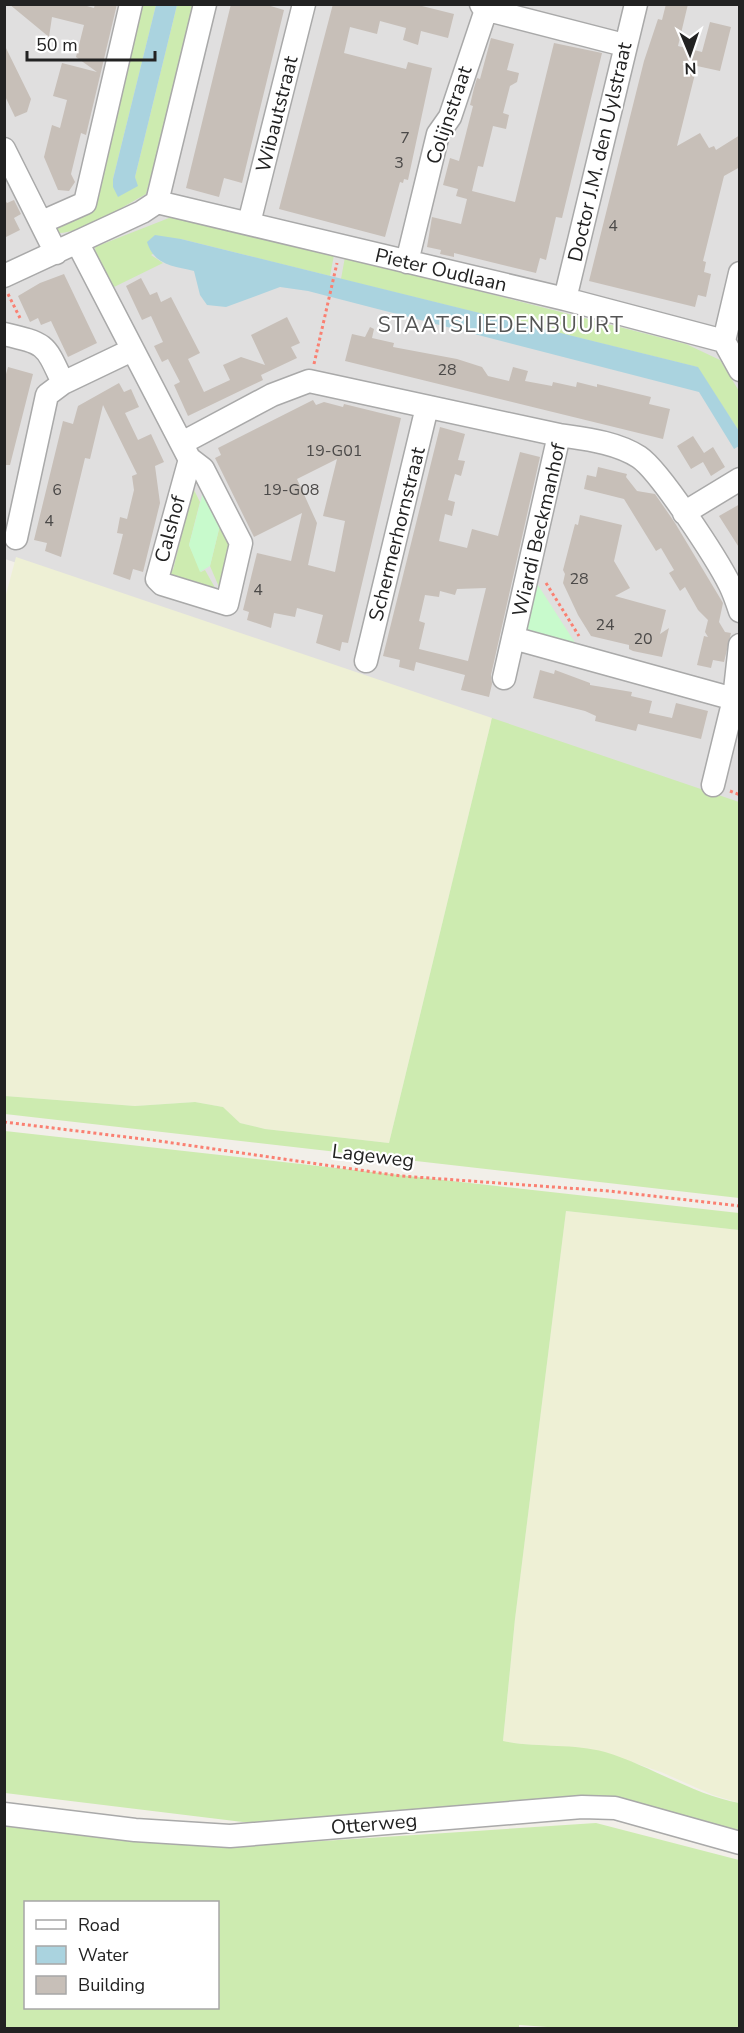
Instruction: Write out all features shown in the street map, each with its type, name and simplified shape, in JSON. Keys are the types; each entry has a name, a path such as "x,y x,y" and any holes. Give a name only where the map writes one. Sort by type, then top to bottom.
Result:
{"street":[{"path":"42,222 84,202 131,4"},
{"path":"4,276 142,212 157,202 206,4"},
{"name":"Wibautstraat","path":"249,223 304,4"},
{"name":"Doctor J.M. den Uylstraat","path":"565,299 624,45 636,4"},
{"path":"484,6 624,45"},
{"name":"Colijnstraat","path":"407,262 438,134 450,117 484,6"},
{"path":"7,161 42,222 56,253"},
{"name":"Pieter Oudlaan","path":"157,202 565,299 724,341"},
{"name":"Calshof","path":"76,242 186,451 203,469 241,543 227,604 162,584 157,579 186,451"},
{"path":"740,273 724,341 740,370"},
{"path":"4,334 32,340 47,348 63,383"},
{"path":"16,538 47,395 63,383 132,350"},
{"path":"186,451 272,395 309,381 559,435"},
{"name":"Schermerhornstraat","path":"366,661 428,407"},
{"name":"Wiardi Beckmanhof","path":"504,678 559,435 600,442 639,457 667,488 684,513 730,585 740,611"},
{"path":"684,513 740,479"},
{"name":"Wiardi Beckmanhof","path":"513,638 734,699"},
{"path":"713,786 734,699 740,645"},
{"name":"Otterweg","path":"4,1814 135,1830 230,1836 582,1807 639,1814 740,1843"}],"path":[{"path":"309,381 336,267"},
{"path":"4,288 32,340"},
{"path":"531,559 596,662"},
{"name":"Lageweg","path":"4,1122 159,1141 401,1176 609,1191 740,1206"}],"shaded area":[{"path":"5,5 739,5 739,806 5,559"}],"green space":[{"path":"142,5 156,5 113,179 137,186 135,177 177,5 197,5 146,194 90,224 57,233 53,224 95,204"},
{"path":"169,218 184,218 334,255 330,276 181,239 151,255 163,263 110,289 96,260 95,247"},
{"path":"345,257 686,344 720,360 739,391 739,431 697,367 341,279"},
{"path":"190,482 200,502 189,545 201,572 205,570 218,593 170,580 168,569 173,570 186,517 182,512"},
{"path":"203,492 220,525 210,566 200,572 189,545"},
{"path":"220,525 229,546 224,565 228,580 222,594 210,566"},
{"path":"16,557 492,718 389,1143 265,1129 240,1123 223,1107 195,1102 135,1106 5,1096 4,602"},
{"path":"536,582 581,652 524,635"},
{"path":"492,718 739,802 739,1198 5,1114 5,1096 135,1106 195,1102 223,1107 240,1123 265,1129 389,1143"},
{"path":"5,1131 739,1213 739,1230 566,1211 515,1619 503,1741 580,1747 605,1752 688,1787 739,1803 739,1834 654,1811 251,1823 5,1793"},
{"path":"566,1211 739,1230 739,1803 713,1795 661,1772 602,1752 503,1742 515,1619"},
{"path":"5,1822 212,1845 247,1846 596,1823 739,1860 739,2028 562,2028 519,2025 519,2028 5,2028"}],"water":[{"path":"156,5 177,5 135,177 138,186 118,197 113,187 113,179"},
{"path":"155,235 181,239 698,367 739,431 739,446 734,449 699,392 308,291 280,287 226,307 207,305 200,295 194,271 165,263 154,256 147,242"}],"building":[{"path":"9,4 80,4 94,8 95,4 117,4 86,135 81,133 71,174 75,182 69,191 58,190 44,157 52,125 60,128 67,100 53,96 62,63 97,72 76,57 84,25 52,17 49,37"},
{"path":"231,4 264,4 284,10 242,183 224,178 219,197 186,188"},
{"path":"333,4 414,4 454,14 448,38 421,31 418,45 403,40 406,28 380,21 377,34 350,27 344,53 406,69 408,62 432,68 408,180 404,179 403,183 400,182 385,237 279,209"},
{"path":"666,4 688,4 678,46 702,52 710,22 731,27 720,71 697,66 677,146 700,133 709,148 714,146 716,150 740,135 740,167 724,176 703,261 706,262 704,272 711,274 706,297 698,295 695,307 589,281 644,61 658,19 662,20"},
{"path":"491,38 514,44 507,70 519,73 517,82 510,86 503,113 509,115 506,129 493,126 483,167 478,166 472,191 515,202 554,43 602,53 562,218 556,217 546,260 540,258 536,273 454,253 454,257 440,254 441,250 427,247 432,217 461,224 467,199 456,196 458,189 443,185 450,158 459,161 473,106 470,105 474,88 477,78 480,79"},
{"path":"4,44 31,99 27,112 15,117 4,94"},
{"path":"4,199 7,203 14,200 21,214 14,218 20,230 4,238"},
{"path":"64,274 97,343 68,357 51,321 41,325 38,318 30,322 18,296 40,283"},
{"path":"141,278 150,295 157,292 161,302 171,297 200,353 188,359 204,392 230,380 223,365 241,357 265,365 251,335 287,317 300,343 291,347 297,358 261,375 263,380 188,416 174,385 180,382 168,359 162,362 154,346 163,342 151,316 142,320 126,286"},
{"path":"370,327 374,329 372,338 394,343 393,347 457,359 482,367 488,376 509,381 513,367 528,371 525,381 552,386 553,382 576,387 577,382 597,387 597,384 651,397 649,404 670,409 663,439 345,361 352,334 365,337"},
{"path":"8,367 33,374 10,465 4,465 4,381"},
{"path":"119,383 124,392 131,389 139,407 125,413 138,440 151,434 164,462 155,466 160,503 143,572 133,569 130,580 113,574 123,534 117,533 120,517 127,519 134,490 132,476 137,474 103,405 90,459 85,458 61,557 45,551 47,543 34,540 63,421 73,424 78,406"},
{"path":"313,400 316,405 324,402 343,407 344,404 401,418 348,643 342,642 340,651 316,643 323,615 297,608 295,617 274,613 271,628 247,620 249,612 243,610 257,553 291,561 302,513 254,537 215,458 221,455 218,448","holes":["337,459 323,516 345,521 335,572 308,565 317,523 297,479"]},
{"path":"440,427 465,434 458,460 465,461 461,476 455,474 448,500 455,502 452,516 445,514 439,541 467,548 472,529 498,536 520,452 540,457 491,675 492,684 489,697 461,690 465,675 416,662 414,671 399,667 400,660 383,656","holes":["486,588 468,661 419,649 425,623 419,621 425,595 439,597 440,591 455,595 457,589"]},
{"path":"693,436 704,453 713,447 725,467 711,476 703,462 691,469 677,446"},
{"path":"598,467 627,474 626,477 637,491 655,494 675,523 723,603 719,622 725,632 731,633 724,662 713,660 711,668 697,665 704,636 708,637 705,632 708,620 698,610 685,587 680,591 669,573 674,570 661,548 656,551 624,499 584,489 587,475 596,477"},
{"path":"740,504 740,549 719,516"},
{"path":"580,515 622,525 614,561 630,588 615,596 666,610 660,634 669,628 662,657 633,651 629,649 629,645 591,636 578,615 563,583 565,574 563,570 575,524 578,525"},
{"path":"540,670 554,674 555,670 590,683 590,685 632,692 631,696 652,701 649,713 672,718 676,703 708,711 701,739 638,724 636,731 595,721 596,716 585,711 533,698"}],"district":[{"name":"STAATSLIEDENBUURT","path":"501,325"}]}
